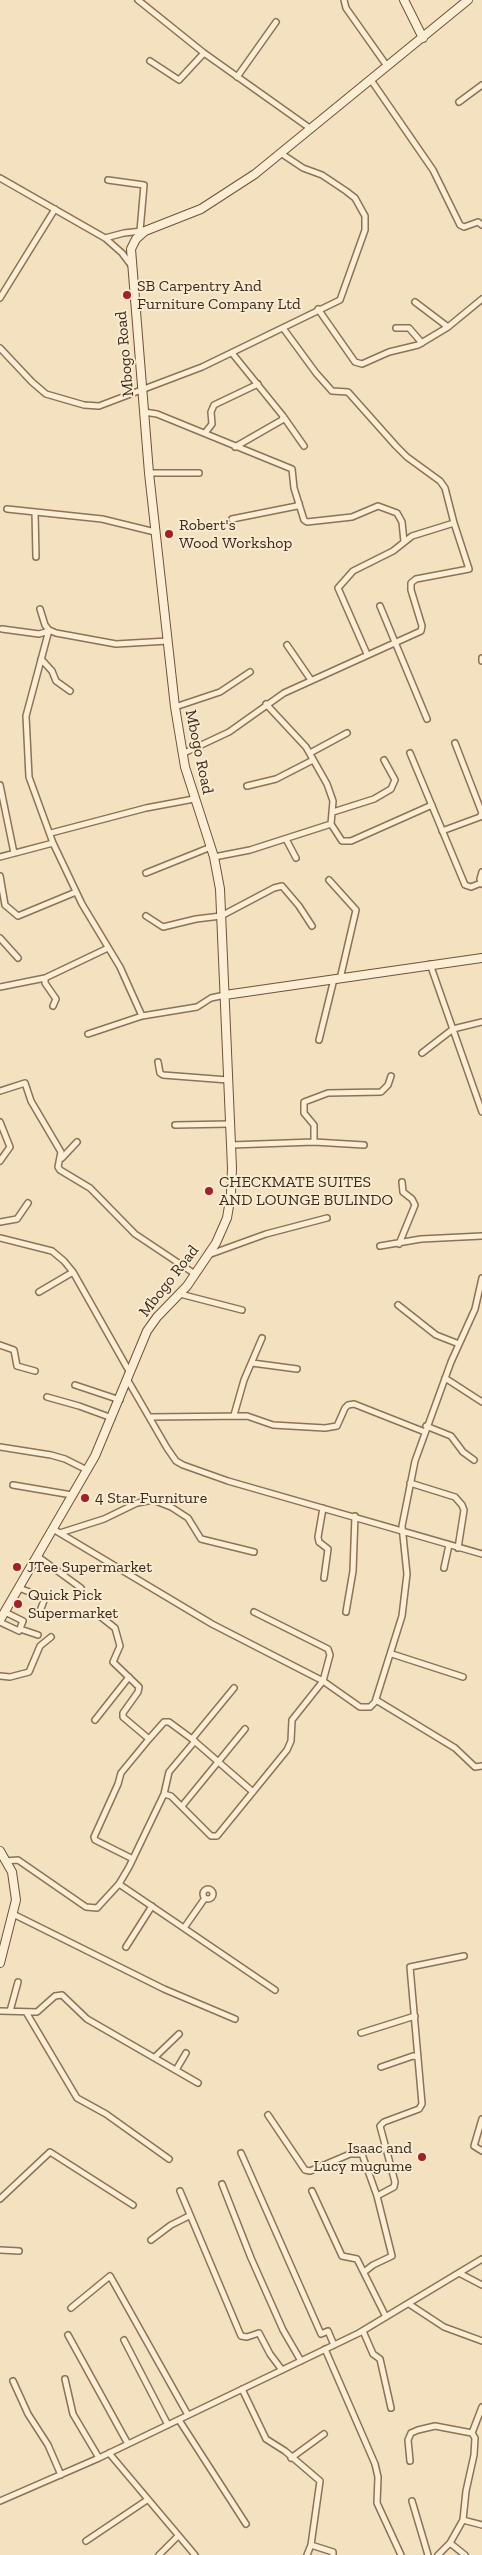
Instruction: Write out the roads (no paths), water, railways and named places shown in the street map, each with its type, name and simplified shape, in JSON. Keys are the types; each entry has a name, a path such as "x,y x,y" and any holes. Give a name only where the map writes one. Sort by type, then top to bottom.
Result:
{"main road":[{"path":"404,0 423,38"},
{"path":"142,231 201,209 239,186 282,154 468,0"},
{"name":"Mbogo Road","path":"0,1621 37,1556 56,1531 72,1495 87,1470 120,1400 128,1375 147,1331 157,1317 180,1294 208,1256 221,1233 230,1206 231,1145 222,916 218,875 214,857 194,799 182,754 174,707 168,641 154,532 130,256 133,243 142,231"},
{"path":"224,995 482,958"},
{"path":"0,1851 6,1860 16,1890 14,1914 0,1963"}],"street":[{"path":"138,0 204,53 311,129"},
{"path":"344,0 346,8 387,66"},
{"path":"237,77 276,22"},
{"path":"150,61 179,80 204,53"},
{"path":"371,80 433,170 460,225 464,227 478,222 482,225"},
{"path":"459,102 482,85"},
{"path":"0,348 36,386 55,398 94,406 187,373 283,328 342,297 364,230 365,216 355,198 346,191 322,175 302,168 282,154"},
{"path":"0,178 105,238 122,253 131,265"},
{"path":"105,238 142,231 144,185 108,180"},
{"path":"0,298 55,209"},
{"path":"318,309 357,364 364,364 389,352 422,343 448,327 482,299"},
{"path":"416,302 448,327"},
{"path":"182,754 229,732 266,704 311,680 422,630 411,590 413,581 469,569 442,483 407,457 348,392 332,391 316,373 283,328"},
{"path":"396,328 409,328 422,343"},
{"path":"232,353 283,416 304,446"},
{"path":"205,433 212,424 211,412 214,405 258,384"},
{"path":"144,412 153,412 292,469 299,503 304,520 307,522 352,517 378,506 397,513 402,522 404,542"},
{"path":"235,447 282,420 283,416"},
{"path":"149,473 199,473"},
{"path":"232,519 297,506 299,503"},
{"path":"7,509 102,519 154,532"},
{"path":"35,512 36,557"},
{"path":"367,654 338,588 354,571 393,551 416,534 454,523"},
{"path":"380,606 427,719"},
{"path":"40,609 49,631 27,709 27,763 31,783 54,843 76,892 127,982 142,1016"},
{"path":"2,629 39,634 49,631 116,644 168,641"},
{"path":"287,645 311,680"},
{"path":"41,659 52,671 56,681 70,691"},
{"path":"174,707 220,692 250,672"},
{"path":"266,704 286,724 310,753 331,792 333,812 331,824 342,841 346,842 432,805"},
{"path":"310,753 347,733"},
{"path":"442,831 481,816 455,743"},
{"path":"410,753 465,886 471,887 482,883 480,875 482,872"},
{"path":"247,786 276,779 313,760"},
{"path":"333,812 374,799 391,789 395,780 384,760"},
{"path":"0,785 14,853"},
{"path":"51,833 154,806 194,799"},
{"path":"214,857 250,850 331,824"},
{"path":"286,839 296,858"},
{"path":"0,857 54,843"},
{"path":"146,873 211,847"},
{"path":"0,876 5,905 18,916 76,892"},
{"path":"319,1040 356,910 329,880"},
{"path":"146,916 163,927 196,918 222,916 274,888 282,886 307,916 312,926"},
{"path":"0,938 18,958"},
{"path":"0,987 46,978 108,948"},
{"path":"430,964 482,1112"},
{"path":"46,978 45,983 56,999 53,1006"},
{"path":"88,1034 142,1016 197,1007 211,998 224,995"},
{"path":"422,1053 453,1029 482,1022"},
{"path":"158,1062 162,1075 228,1080"},
{"path":"314,1142 314,1125 304,1113 304,1102 328,1093 381,1092 388,1085 391,1076"},
{"path":"0,1091 25,1083 31,1100 62,1152 62,1158"},
{"path":"0,1122 10,1147 0,1161"},
{"path":"175,1125 230,1124"},
{"path":"77,1142 62,1158 58,1167 60,1170 90,1188 135,1234 195,1274"},
{"path":"231,1145 314,1142 364,1145"},
{"path":"399,1244 415,1205 412,1198 402,1192 402,1182"},
{"path":"0,1222 17,1219 28,1203"},
{"path":"208,1256 266,1234 327,1218"},
{"path":"380,1246 429,1239 482,1236"},
{"path":"0,1238 52,1251 73,1272 166,1448 176,1461 228,1482 355,1516 482,1554"},
{"path":"39,1292 73,1272"},
{"path":"56,1531 212,1624 323,1681 360,1708 370,1707 376,1700 401,1624 407,1574 405,1543 402,1531 410,1483 426,1426 481,1295 482,1278"},
{"path":"180,1294 242,1310"},
{"path":"398,1305 436,1335 459,1344"},
{"path":"234,1415 240,1391 262,1338"},
{"path":"0,1345 14,1350 17,1366 35,1371"},
{"path":"252,1363 297,1369"},
{"path":"446,1378 482,1402"},
{"path":"75,1385 120,1400"},
{"path":"46,1397 112,1418"},
{"path":"150,1417 234,1415 254,1417 273,1424 325,1428 337,1426 345,1408 348,1405 354,1404 425,1432"},
{"path":"426,1426 451,1436 463,1452 474,1460"},
{"path":"0,1447 65,1458 87,1470"},
{"path":"410,1483 455,1497 462,1505 464,1510 458,1548"},
{"path":"13,1485 72,1495"},
{"path":"56,1531 104,1519 137,1503 153,1500 171,1507 188,1518 201,1539 254,1552"},
{"path":"323,1508 318,1537 319,1542 328,1549 324,1578"},
{"path":"346,1612 353,1571 355,1516"},
{"path":"444,1568 448,1545"},
{"path":"37,1556 81,1588"},
{"path":"19,1588 45,1598 40,1611 50,1615"},
{"path":"5,1612 23,1621 20,1629"},
{"path":"164,1794 171,1796 214,1836 220,1834 289,1746 292,1720 323,1681 330,1651 254,1612"},
{"path":"101,1617 114,1628 120,1646 113,1662 139,1688 123,1717 149,1739"},
{"path":"0,1621 19,1631 20,1629 38,1635"},
{"path":"0,1676 10,1677 29,1672 40,1646 51,1638"},
{"path":"392,1654 463,1677"},
{"path":"95,1720 129,1677"},
{"path":"6,1860 18,1860 90,1908 101,1904 119,1884 133,1858 164,1794 169,1772 234,1688"},
{"path":"376,1700 455,1748 475,1767 482,1766"},
{"path":"133,1858 95,1840 94,1837 118,1784 121,1773 165,1721 193,1740 253,1792"},
{"path":"182,1806 245,1729"},
{"path":"119,1884 275,1990"},
{"path":"184,1928 205,1898"},
{"path":"126,1947 152,1906"},
{"path":"14,1914 164,1989 235,2019"},
{"path":"377,2196 395,2185 380,2126 384,2122 421,2107 410,1967 464,1956"},
{"path":"10,2011 18,1982"},
{"path":"0,2011 37,2012 55,1996 62,1995 87,2020 198,2083"},
{"path":"26,2012 77,2098 106,2114 169,2159"},
{"path":"361,2033 415,2016"},
{"path":"154,2057 179,2034"},
{"path":"176,2070 186,2053"},
{"path":"381,2067 413,2056 418,2057"},
{"path":"268,2115 305,2170 310,2171 350,2154 362,2154 377,2196 392,2256 373,2265 364,2272"},
{"path":"482,2119 474,2146 482,2151"},
{"path":"0,2199 50,2152 133,2205"},
{"path":"241,2153 321,2334 328,2331 334,2345"},
{"path":"222,2184 251,2258 284,2330 301,2361"},
{"path":"180,2191 189,2216 242,2336 247,2337 260,2333 270,2354 282,2370"},
{"path":"312,2191 342,2256 358,2259 386,2317"},
{"path":"151,2240 171,2225 189,2216"},
{"path":"0,2250 19,2251"},
{"path":"0,2502 99,2458 363,2331 482,2259"},
{"path":"459,2273 482,2285"},
{"path":"70,2308 110,2276 188,2415"},
{"path":"409,2304 444,2327 482,2341"},
{"path":"363,2331 373,2354 380,2359 390,2408"},
{"path":"68,2335 128,2444"},
{"path":"124,2340 168,2425"},
{"path":"325,2349 375,2464 378,2477 378,2503 401,2555"},
{"path":"65,2379 74,2414 99,2458"},
{"path":"13,2381 28,2414 48,2445 61,2475"},
{"path":"242,2389 266,2439 285,2451 320,2482 311,2545 307,2555"},
{"path":"472,2433 482,2407"},
{"path":"179,2420 246,2524"},
{"path":"410,2462 408,2440 411,2433 418,2430 435,2426 472,2433 475,2438 475,2451 466,2491 463,2520 450,2543 438,2555"},
{"path":"291,2458 324,2434"},
{"path":"109,2453 177,2537 195,2555"},
{"path":"86,2541 147,2500"},
{"path":"412,2501 428,2555"},
{"path":"463,2520 482,2525"},
{"path":"159,2555 177,2537"},
{"path":"450,2543 465,2555"},
{"path":"311,2545 333,2552 332,2555"}],"place":[{"name":"SB Carpentry And Furniture Company Ltd","path":"127,295"},
{"name":"Robert's Wood Workshop","path":"169,534"},
{"name":"CHECKMATE SUITES AND LOUNGE BULINDO","path":"209,1191"},
{"name":"4 Star Furniture","path":"85,1498"},
{"name":"JTee Supermarket","path":"17,1567"},
{"name":"Quick Pick Supermarket","path":"18,1604"},
{"name":"Isaac and Lucy mugume","path":"422,2157"}]}
